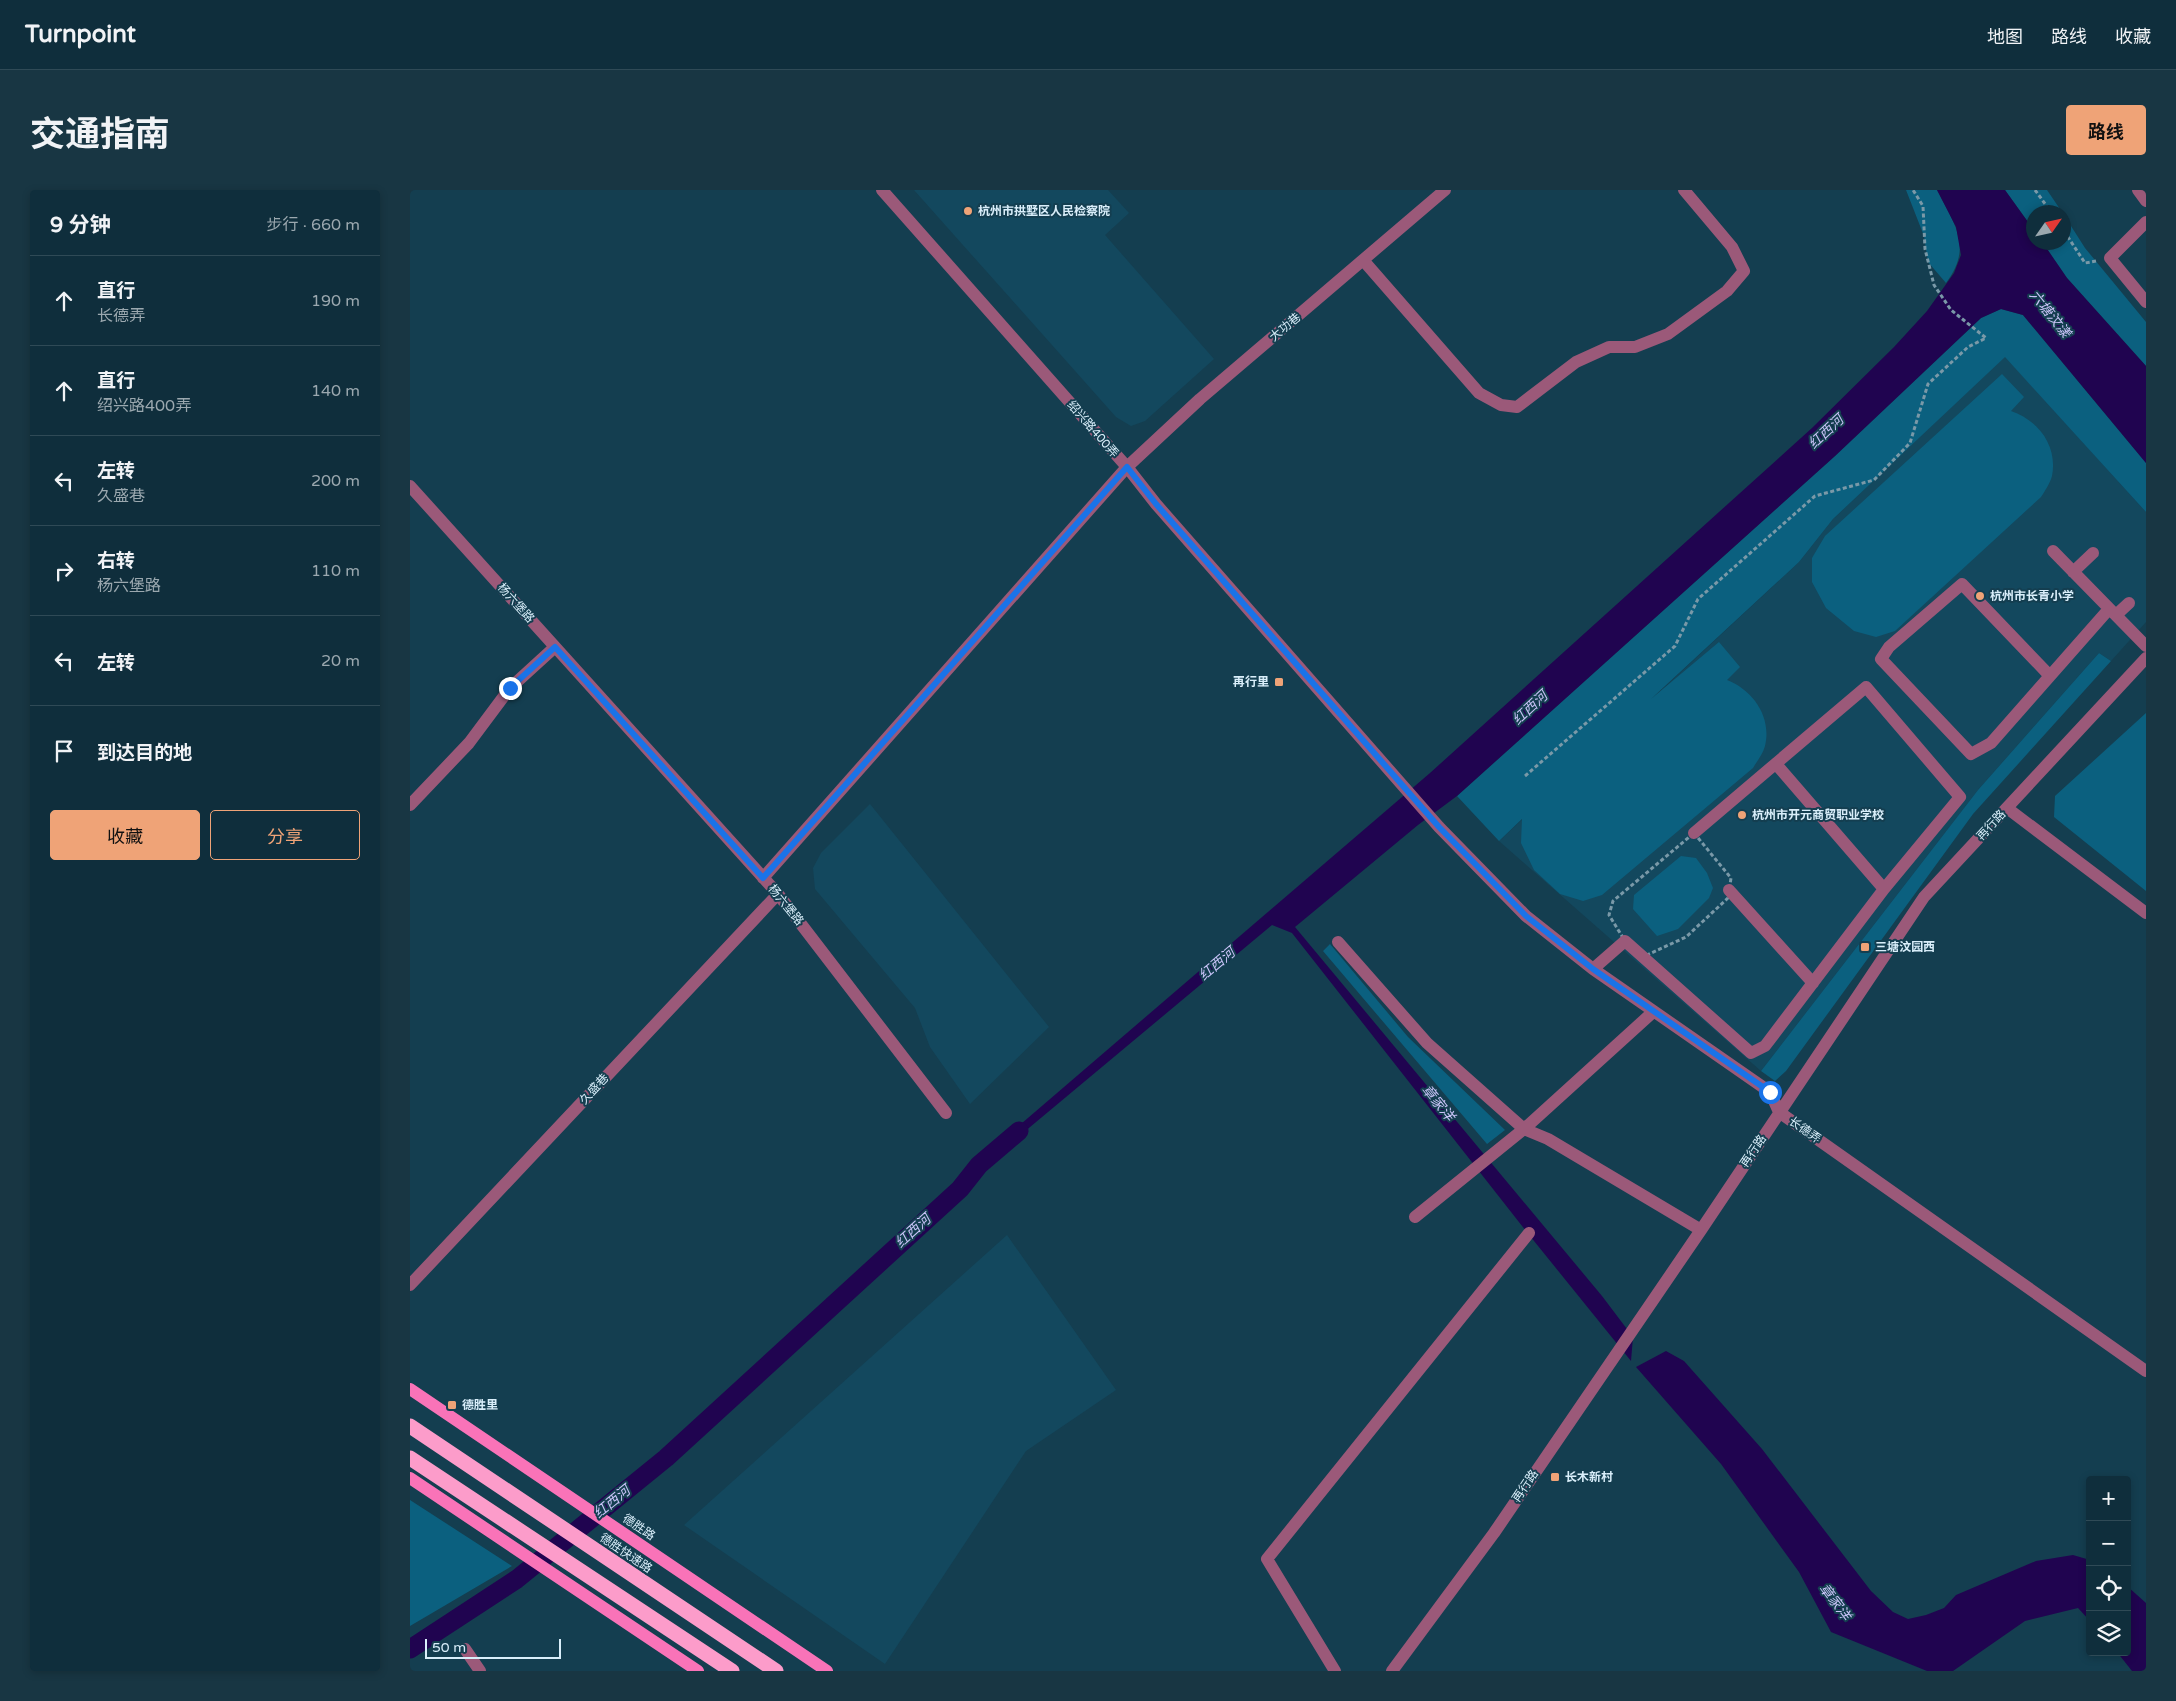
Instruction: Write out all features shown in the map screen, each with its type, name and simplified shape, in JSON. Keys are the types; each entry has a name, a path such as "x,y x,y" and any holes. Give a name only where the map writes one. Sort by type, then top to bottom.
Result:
{"highway":[{"name":"德胜快速路","path":"410,1426 776,1671"},
{"path":"410,1458 732,1671"}],"main road":[{"name":"德胜路","path":"410,1389 827,1671"},
{"path":"410,1478 698,1671"}],"street":[{"name":"绍兴路400弄","path":"882,190 1127,467 1156,504 1380,759"},
{"name":"大功巷","path":"1127,467 1200,399 1445,190"},
{"path":"1363,260 1479,393 1501,405 1517,407 1576,362 1609,347 1635,347 1668,334 1727,291 1744,271 1732,248 1684,190"},
{"path":"2138,190 2146,201"},
{"path":"2146,222 2110,258 2146,302"},
{"path":"763,878 1127,467"},
{"name":"杨六堡路","path":"410,486 778,894 946,1113"},
{"path":"2053,551 2146,646"},
{"path":"2073,572 2092,553"},
{"path":"2050,676 1962,584 1889,647 1881,658 1971,754 1990,743 2050,676 2113,612 2129,603"},
{"path":"410,805 469,743 510,688 555,647"},
{"name":"再行路","path":"1392,1671 1494,1533 1701,1230 1924,897 2146,658"},
{"path":"1593,969 1624,941 1751,1053 1765,1046 1884,889 1960,797 1866,687 1694,833"},
{"name":"长德弄","path":"1380,759 1439,827 1526,916 1593,969 1770,1092 1779,1112 2146,1371"},
{"path":"1776,764 1884,889"},
{"path":"2007,808 2146,913"},
{"path":"1729,890 1813,983"},
{"name":"久盛巷","path":"410,1285 778,894"},
{"path":"1338,942 1427,1043 1524,1129 1548,1139 1701,1230"},
{"path":"1415,1217 1524,1129 1653,1012"},
{"path":"1335,1671 1267,1559 1528,1233"},
{"path":"465,1649 480,1671"}],"path":[{"path":"1525,776 1675,646 1698,599 1815,496 1874,480 1910,443 1928,384 1968,347 1986,338 1951,310 1934,285 1925,249 1923,206 1913,190"},
{"path":"2035,190 2046,205"},
{"path":"2071,242 2085,263 2110,258"},
{"path":"1694,833 1731,878 1729,890 1728,898 1686,938 1647,956 1624,941 1609,915 1613,901 1694,833"}],"shaded area":[{"path":"914,190 1108,190 1129,213 1105,235 1214,359 1145,421 1131,426 1116,417"},
{"path":"1906,190 1937,190 1955,225 1960,247 1959,258 1946,283 1928,262 1924,236"},
{"path":"2005,190 2047,190 2057,205 2026,205 2026,219"},
{"path":"2071,226 2085,248 2146,322 2146,366 2067,278 2048,250 2071,250"},
{"path":"2001,309 2023,315 2146,463 2146,512 2005,357 1833,519 1799,562 1651,699 1719,642 1740,667 1727,680 1745,690 1752,698 1763,715 1766,725 1765,746 1753,768 1602,895 1583,901 1560,894 1534,870 1521,843 1522,819 1499,841 1457,796 1835,456 1981,318"},
{"path":"2005,356 2146,512 2146,622 2111,661 2099,653 1978,790 1761,1071 1499,841 1799,562 1833,519"},
{"path":"2002,374 2024,397 2011,411 2030,421 2044,436 2049,445 2053,465 2052,476 2046,490 2041,497 1895,631 1876,637 1854,631 1826,608 1812,582 1812,558 1825,536"},
{"path":"2099,653 2111,661 1973,814 1786,1071 1775,1081 1761,1071 1978,790"},
{"path":"2146,713 2146,891 2054,817 2055,796"},
{"path":"870,804 1049,1027 970,1104 930,1047 915,1008 815,889 813,868 821,853"},
{"path":"1681,856 1696,858 1707,873 1713,888 1709,898 1678,929 1657,936 1633,909 1634,895"},
{"path":"1330,944 1408,1037 1505,1130 1487,1144 1323,951"},
{"path":"1007,1235 1116,1390 1026,1451 885,1664 684,1525"},
{"path":"410,1500 512,1566 410,1626"}],"water":[{"path":"1937,190 2005,190 2026,219 2026,250 2048,250 2067,278 2146,366 2146,463 2023,315 2001,309 1981,318 1835,456 1457,796 1418,825 1295,927 1602,1296 1633,1337 1631,1361 1530,1236 1292,933 1272,925 1005,1148 994,1147 1430,773 1812,428 1894,347 1927,311 1954,273 1961,255 1956,227"},
{"name":"章家洋","path":"1666,1351 1684,1361 1762,1449 1871,1591 1893,1612 1908,1619 1926,1615 1944,1608 1956,1595 2036,1561 2073,1555 2086,1559 2086,1617 2078,1608 2025,1621 1953,1671 1927,1671 1831,1632 1799,1572 1721,1464 1636,1367"},
{"path":"2131,1590 2146,1603 2146,1671 2132,1671 2120,1656 2131,1656"}],"waterway":[{"name":"红西河","path":"410,1649 517,1579 666,1458 960,1189 979,1165 1019,1131"}],"place":[{"name":"杭州市拱墅区人民检察院","path":"968,211"},
{"name":"杭州市长青小学","path":"1980,596"},
{"name":"再行里","path":"1279,682"},
{"name":"杭州市开元商贸职业学校","path":"1742,815"},
{"name":"三塘汶园西","path":"1865,947"},
{"name":"德胜里","path":"452,1405"},
{"name":"长木新村","path":"1555,1477"}],"route":[{"path":"510,688 555,647 763,878 1127,467 1156,504 1439,827 1526,916 1593,969 1770,1092"}],"water label":[{"name":"六塘汶漾","path":"2050,314"}]}
